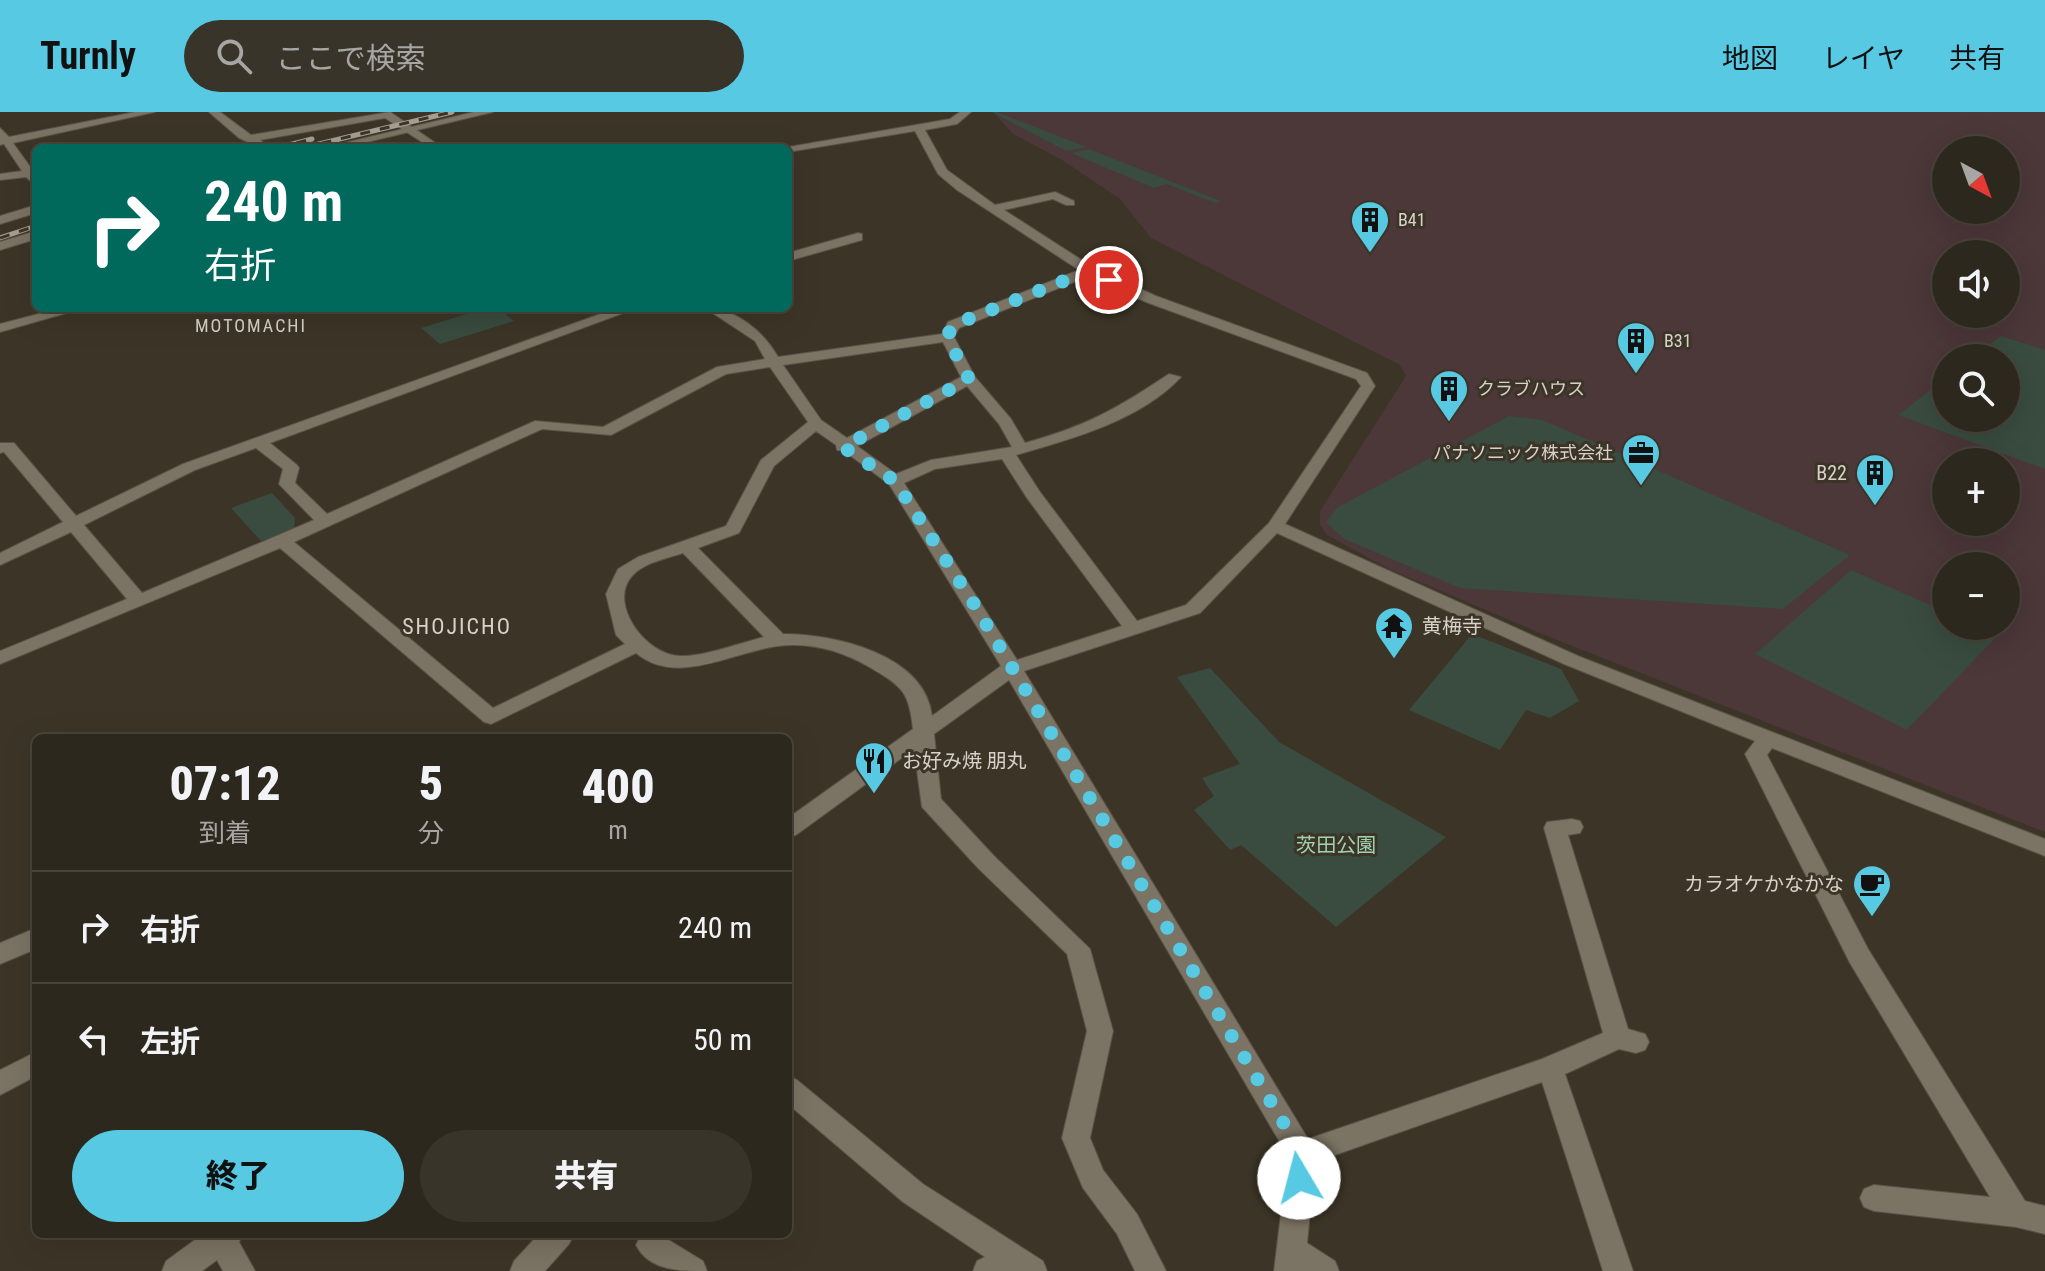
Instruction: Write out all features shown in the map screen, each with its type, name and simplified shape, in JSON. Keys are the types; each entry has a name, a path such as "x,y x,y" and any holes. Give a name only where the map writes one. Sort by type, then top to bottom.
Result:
{"street":[{"path":"32,178 2,138 150,112"},
{"path":"217,114 236,112"},
{"path":"345,144 488,112"},
{"path":"792,148 953,122 966,112"},
{"path":"217,114 250,143 384,114 432,144"},
{"path":"792,826 1012,668 1193,609 1275,526 1368,386 1362,376 1151,299 1089,271 942,172 918,127"},
{"path":"0,177 32,178"},
{"path":"994,209 1055,195 1070,203"},
{"path":"0,220 32,210"},
{"path":"0,246 32,236"},
{"path":"792,256 858,237"},
{"path":"947,337 953,325 1089,271"},
{"path":"0,328 62,312"},
{"path":"0,560 74,527 189,467 619,312"},
{"path":"718,312 761,339 816,423 843,447 895,481 1012,668 1302,1154 1290,1261 1324,1271"},
{"path":"0,658 282,541 540,424 605,432 722,370 772,360 947,337"},
{"path":"947,337 969,379 1006,422 1014,451 1033,494 1133,628"},
{"path":"895,481 931,465 1014,451 1082,432 1122,412 1174,377"},
{"path":"843,447 969,379"},
{"path":"816,423 767,463 733,529 644,561 624,573 615,594 626,635 654,658 681,663 778,640 816,640 853,649 905,679 920,701 920,733 930,801 986,862 1078,949 1100,1031 1076,1138 1093,1179 1127,1224 1151,1271"},
{"path":"260,443 291,468 287,484 325,522"},
{"path":"0,448 8,446 24,461 74,527 138,600"},
{"path":"1275,526 1571,660 2045,848"},
{"path":"282,541 491,717 638,645"},
{"path":"686,546 778,640"},
{"path":"1767,739 1756,754 1859,956 2016,1213"},
{"path":"1302,1154 1627,1040 1555,828 1572,827"},
{"path":"0,954 32,940"},
{"path":"0,1083 32,1065"},
{"path":"1550,1068 1618,1271"},
{"path":"792,1091 913,1193 1011,1267"},
{"path":"1874,1198 2016,1213 2045,1220"},
{"path":"177,1271 219,1238"},
{"path":"223,1238 240,1271"},
{"path":"525,1271 555,1238"},
{"path":"651,1245 692,1271"}],"shaded area":[{"name":"パナソニック株式会社","path":"993,112 2045,112 2045,832 1552,638 1389,569 1327,535 1320,525 1320,511 1406,376 1400,365 1151,238 1120,199 1062,160 1013,134"}],"green space":[{"path":"992,112 997,112 1087,147 1066,151"},
{"path":"1089,149 1221,201 1215,203 1167,184 1154,188 1071,153"},
{"path":"473,312 503,312 514,321 440,344 421,328"},
{"path":"2001,336 2045,350 2045,469 2020,460 2020,448 1988,448 1944,432 2020,432 2020,344 1990,344"},
{"path":"1932,389 1932,427 1898,415"},
{"path":"1509,416 1543,420 1850,555 1783,609 1460,588 1344,539 1326,522 1338,507"},
{"path":"272,493 295,518 294,529 261,541 231,508"},
{"path":"1851,570 1932,606 1932,640 1993,640 1907,730 1755,654"},
{"path":"1472,634 1561,669 1579,701 1550,718 1526,710 1500,750 1409,710"},
{"name":"茨田公園","path":"1210,668 1279,742 1446,837 1336,927 1241,845 1230,850 1194,810 1214,796 1202,778 1240,764 1177,677"}],"railway":[{"path":"319,144 452,112"},
{"path":"293,144 312,139"},
{"path":"0,238 32,227"}],"place":[{"name":"B41","path":"1370,254"},
{"name":"B31","path":"1636,375"},
{"name":"クラブハウス","path":"1449,423"},
{"name":"パナソニック株式会社","path":"1641,487"},
{"name":"B22","path":"1875,507"},
{"name":"黄梅寺","path":"1394,660"},
{"name":"お好み焼 朋丸","path":"874,795"},
{"name":"カラオケかなかな","path":"1872,918"}],"district":[{"name":"MOTOMACHI","path":"251,326"},
{"name":"SHOJICHO","path":"457,626"}],"route":[{"path":"1109,280 1089,271 953,325 947,337 969,379 843,447 895,481 976,607 1302,1154 1299,1178"}]}
